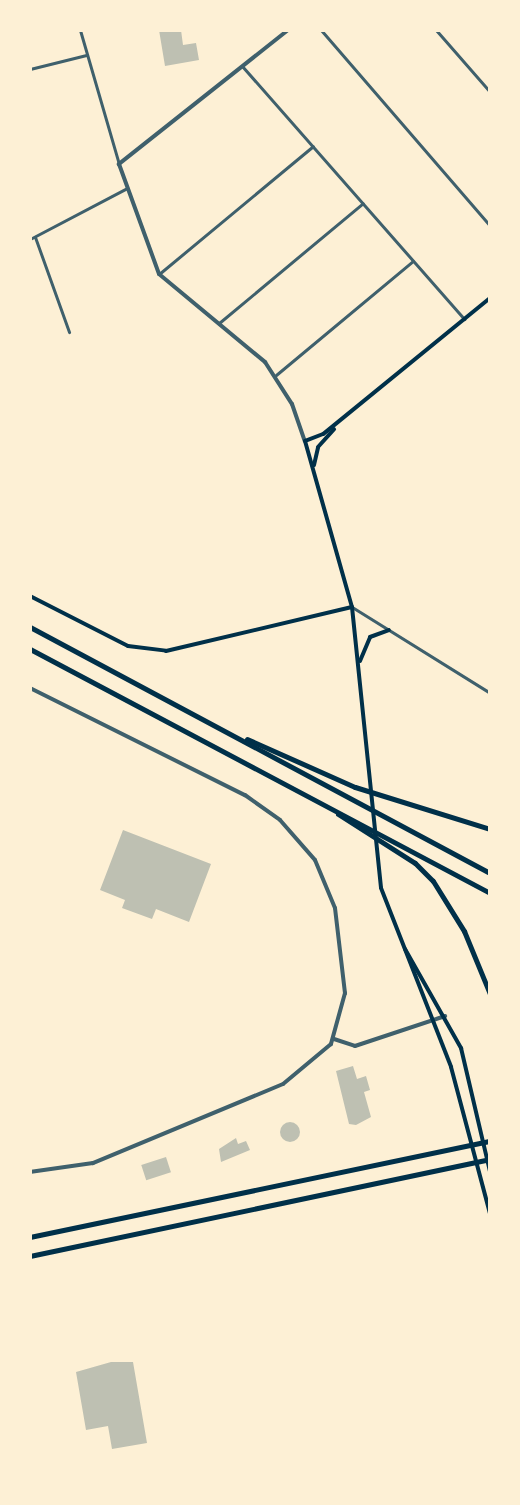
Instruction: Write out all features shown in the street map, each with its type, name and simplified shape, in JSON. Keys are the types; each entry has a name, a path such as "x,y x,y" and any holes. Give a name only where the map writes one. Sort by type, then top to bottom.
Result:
{"highway":[{"path":"30,627 490,873"},
{"path":"30,649 490,893"},
{"path":"212,724 346,783 490,830"},
{"path":"330,807 433,881 464,931 490,994"}],"main road":[{"path":"490,298 341,420 305,441 352,608 376,862 400,943 458,1090 472,1164 490,1214"},
{"path":"313,469 318,447 341,420"},
{"path":"30,596 128,646 166,651 352,608"},
{"path":"359,664 370,637 389,630"},
{"path":"400,943 446,1016 466,1061 490,1172"},
{"path":"30,1237 490,1141"},
{"path":"30,1256 488,1160"}],"street":[{"path":"80,30 119,164 159,274 219,323 276,375 305,441"},
{"path":"119,164 288,30"},
{"path":"321,30 490,226"},
{"path":"436,30 490,92"},
{"path":"30,69 86,55"},
{"path":"243,66 464,319"},
{"path":"159,274 313,146"},
{"path":"30,239 127,188"},
{"path":"219,323 363,203"},
{"path":"35,237 69,332"},
{"path":"276,375 413,261"},
{"path":"352,608 490,693"},
{"path":"30,688 245,795 305,846 340,932 345,993 334,1039 313,1063 274,1089 93,1163 30,1172"},
{"path":"334,1039 355,1046 433,1023 446,1016"}],"building":[{"path":"159,30 181,30 183,45 196,43 199,60 165,66"},
{"path":"123,830 211,864 189,922 156,909 152,919 122,908 125,900 100,890"},
{"path":"353,1066 357,1079 366,1076 370,1090 364,1092 371,1117 356,1125 349,1124 336,1071"},
{"path":"286,1122 294,1122 300,1128 300,1136 294,1142 286,1142 280,1136 280,1128"},
{"path":"236,1138 238,1144 246,1141 250,1150 221,1162 219,1149"},
{"path":"166,1157 171,1172 146,1180 141,1165"},
{"path":"111,1362 133,1362 147,1443 112,1449 108,1426 86,1430 76,1372"}]}
